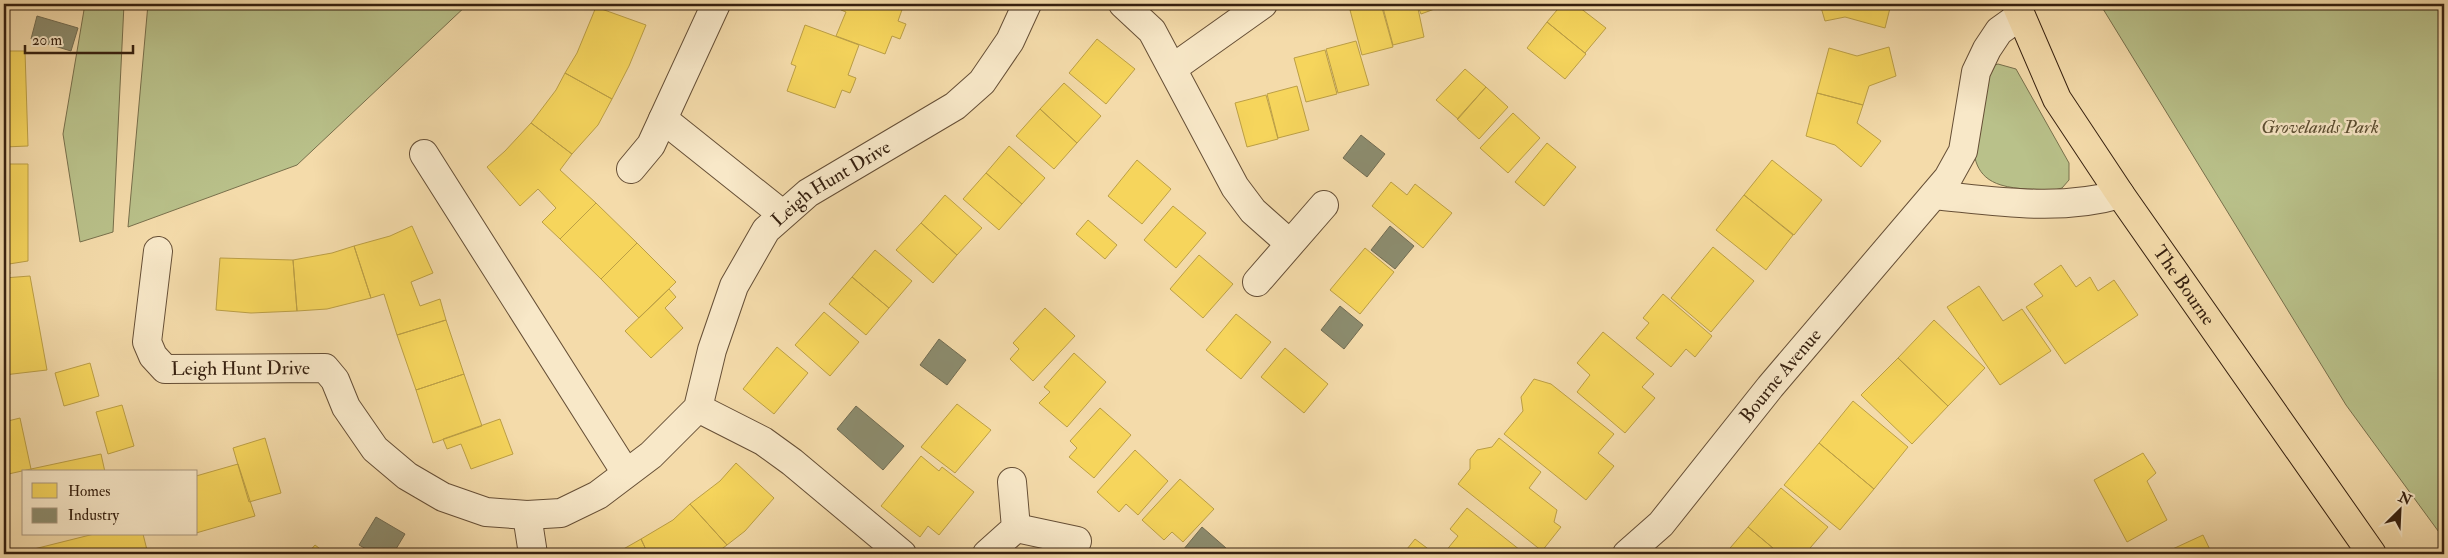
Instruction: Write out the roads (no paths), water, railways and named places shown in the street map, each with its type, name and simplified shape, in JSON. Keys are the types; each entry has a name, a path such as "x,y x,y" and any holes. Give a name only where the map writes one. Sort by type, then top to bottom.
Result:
{"main road":[{"name":"The Bourne","path":"2018,10 2058,99 2120,194 2372,554"}],"street":[{"path":"631,169 651,144 716,4"},
{"name":"Leigh Hunt Drive","path":"158,251 147,342 153,356 165,369 325,368 335,380 346,407 375,449 407,476 443,497 486,512 527,515 561,513 598,495 652,455 698,408 712,350 734,286 766,230 808,193 955,106 982,82 1010,41 1027,4"},
{"path":"1123,4 1152,31 1173,68 1178,84 1235,187 1253,211 1289,243"},
{"path":"1173,68 1263,4"},
{"name":"Bourne Avenue","path":"1627,554 1661,524 1770,387 1948,178 1963,150 1976,72 1987,49 2018,10"},
{"path":"663,119 782,214"},
{"path":"424,154 626,473"},
{"path":"1934,195 2030,204 2072,204 2097,201 2120,194"},
{"path":"1257,282 1324,204"},
{"path":"698,408 763,441 792,462 902,554"},
{"path":"1012,482 1016,528"},
{"path":"527,515 533,554"},
{"path":"1016,528 1076,541"},
{"path":"987,554 1016,528"}],"park label":[{"name":"Grovelands Park","path":"2320,127"}]}
